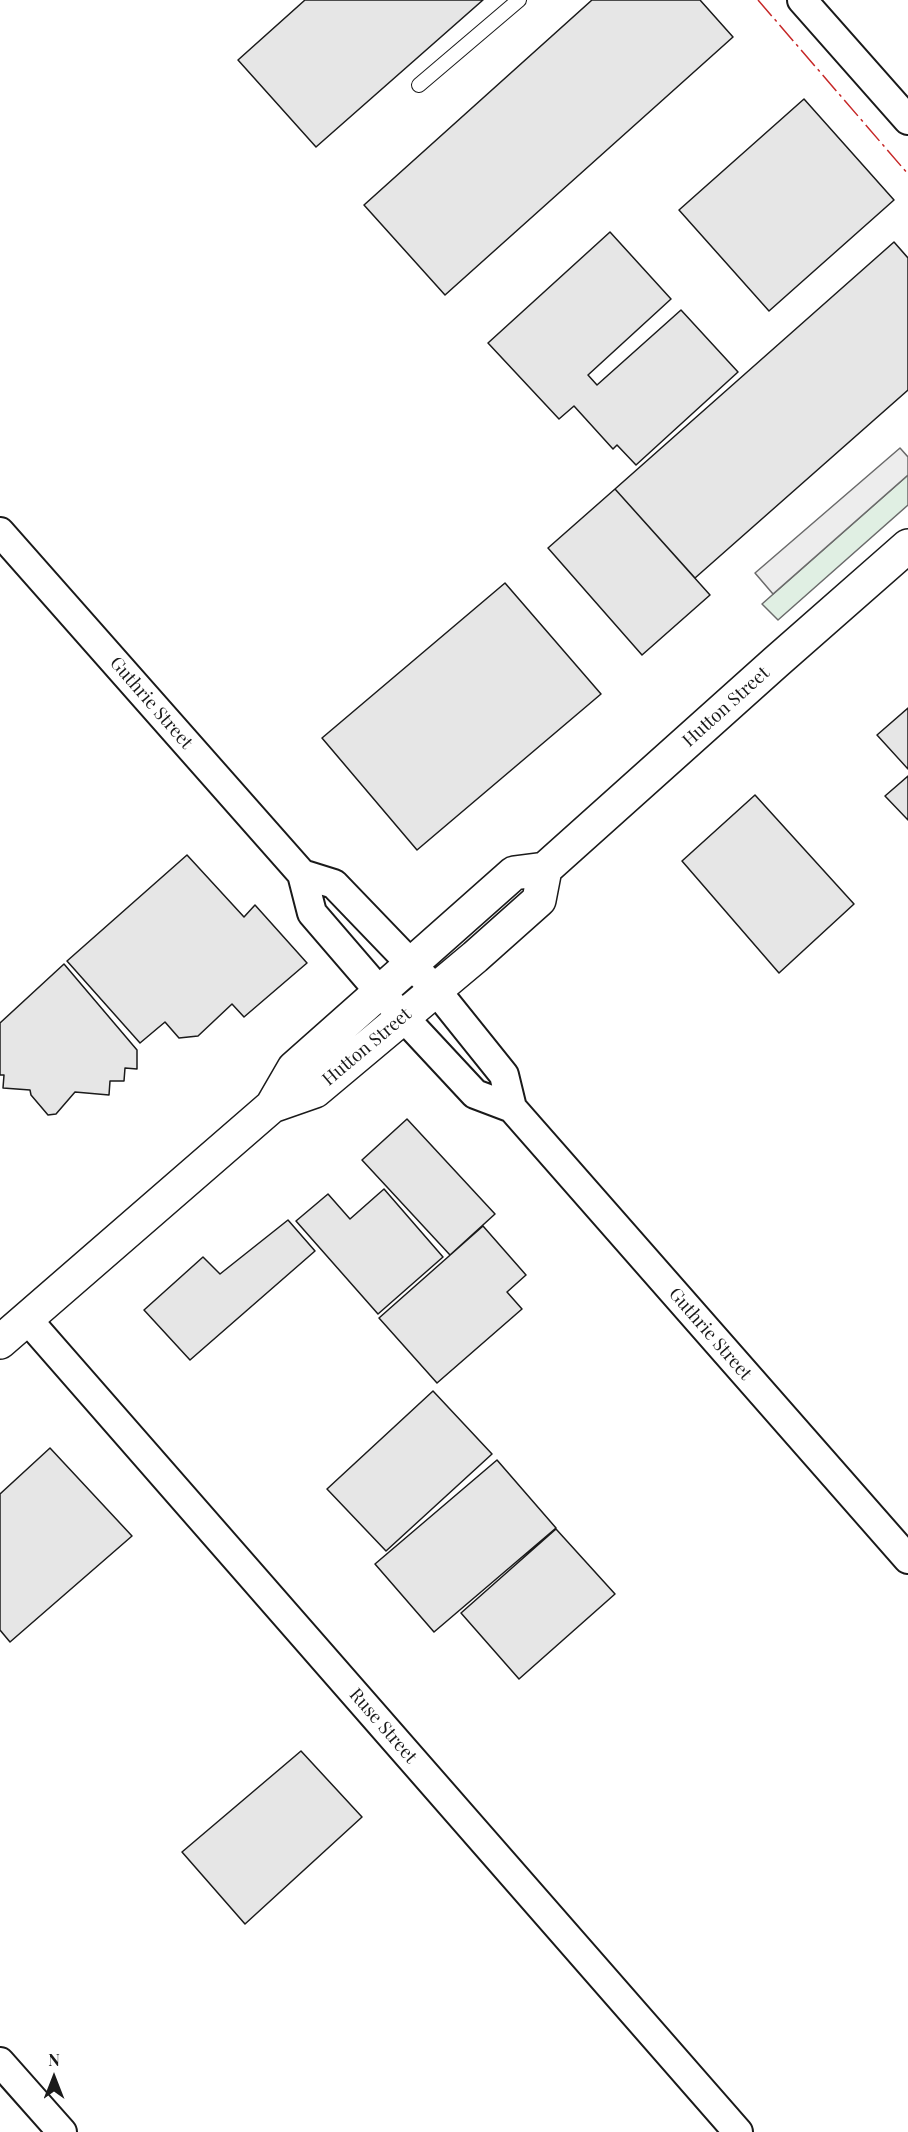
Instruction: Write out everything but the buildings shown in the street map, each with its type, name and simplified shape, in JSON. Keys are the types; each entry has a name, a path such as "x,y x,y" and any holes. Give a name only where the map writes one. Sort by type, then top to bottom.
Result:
{"main road":[{"name":"Hutton Street","path":"0,1342 272,1106 294,1068 410,963 514,873 545,869 908,546"},
{"name":"Hutton Street","path":"272,1106 315,1091 539,900 545,869"}],"street":[{"path":"802,0 908,120"},
{"name":"Guthrie Street","path":"0,532 302,874 312,913 380,992 475,1094 512,1108"},
{"name":"Guthrie Street","path":"302,874 334,884 435,989 504,1075 512,1108 908,1559"},
{"name":"Ruse Street","path":"27,1319 738,2132"},
{"path":"0,2062 62,2132"}],"lane":[{"path":"419,85 519,0"}],"green space":[{"path":"908,475 908,505 778,620 762,604"}],"shaded area":[{"path":"900,448 908,457 908,475 773,594 755,573"}],"power":[{"path":"758,0 908,174"}]}
